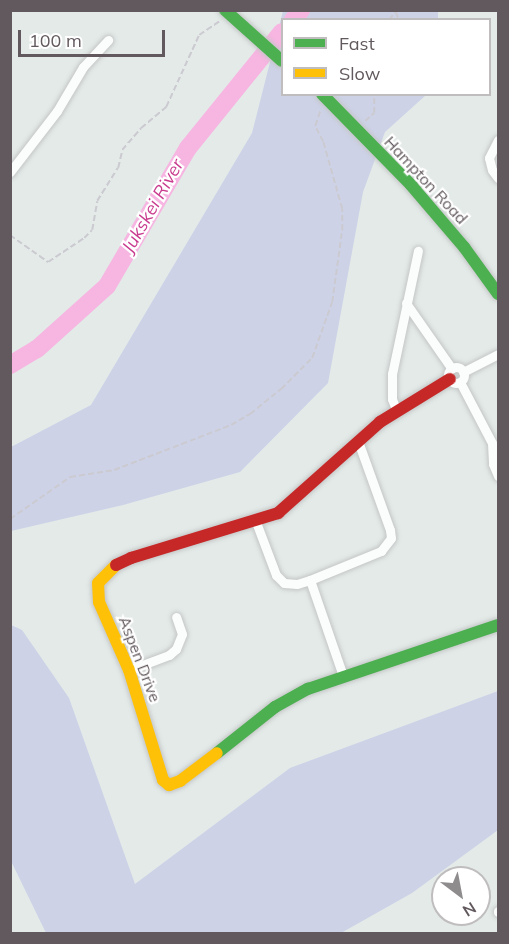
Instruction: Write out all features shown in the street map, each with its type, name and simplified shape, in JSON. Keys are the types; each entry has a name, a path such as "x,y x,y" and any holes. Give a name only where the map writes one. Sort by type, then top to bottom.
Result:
{"street":[{"path":"226,11 241,27 281,60"},
{"path":"10,172 57,111 83,67 108,40"},
{"name":"Hampton Road","path":"324,97 411,185 464,247 498,294"},
{"path":"498,140 489,158 492,170 498,178"},
{"path":"397,412 392,399 391,385 418,251"},
{"path":"406,303 454,377 492,443 493,464 498,476"},
{"path":"454,377 498,354"},
{"name":"Aspen Drive","path":"454,377 397,412 358,441 287,507 256,522 131,558 103,575 99,583 99,602 129,670 163,780 169,785 180,781 289,699 343,676 498,625"},
{"path":"256,522 279,580 291,584 374,555 388,545 391,538 385,513 358,441"},
{"path":"310,579 343,676"},
{"path":"129,670 169,655 176,649 182,634 176,617"}],"path":[{"path":"10,235 48,262 92,230 98,201 117,168 122,150 141,128 166,107 199,35 218,23 226,11"},
{"path":"356,130 374,113 374,96"},
{"path":"10,519 70,477 114,470 231,425 250,414 281,389 312,358 332,302 343,212 323,142 315,126 324,97"}],"shaded area":[{"path":"283,11 438,11 438,18 281,18"},
{"path":"281,19 281,96 425,96 385,132 363,192 328,383 240,472 123,505 11,531 11,447 91,405 252,133"},
{"path":"11,625 22,630 69,698 135,884 290,768 498,691 498,830 449,866 431,866 431,879 412,893 341,933 46,933 11,861"}],"waterway":[{"name":"Jukskei River","path":"295,18 301,10"},
{"name":"Jukskei River","path":"10,365 37,349 107,286 188,148 281,33"}],"traffic: fast":[{"path":"225,10 281,60"},
{"path":"324,96 411,185 464,247 498,294"},
{"path":"217,753 275,707 308,689 498,625"}],"traffic: slow":[{"path":"116,565 98,583 99,602 129,670 163,780 169,785 180,781 217,753"}],"traffic: jam":[{"path":"116,565 131,558 278,513 380,422 450,379"}]}
